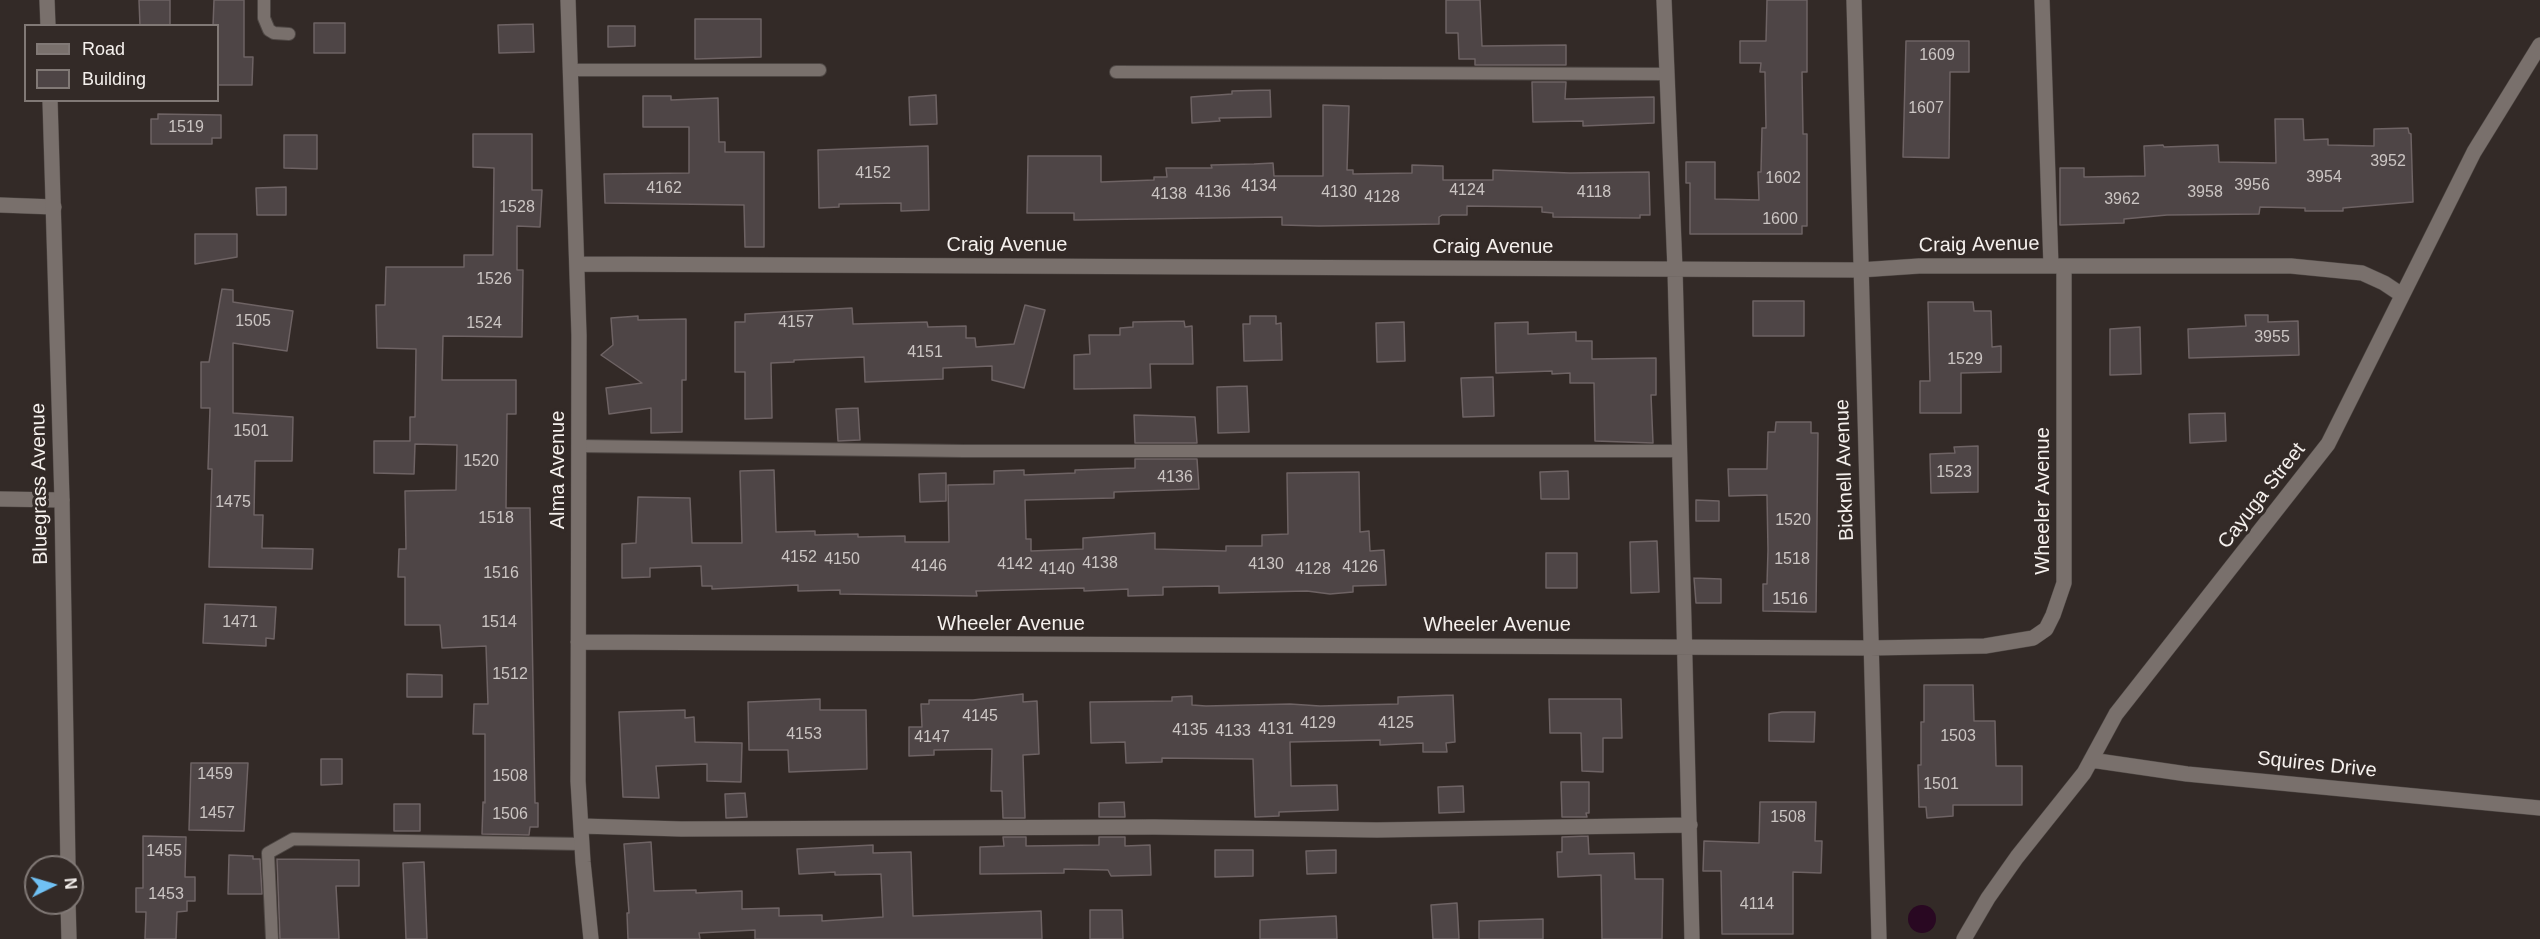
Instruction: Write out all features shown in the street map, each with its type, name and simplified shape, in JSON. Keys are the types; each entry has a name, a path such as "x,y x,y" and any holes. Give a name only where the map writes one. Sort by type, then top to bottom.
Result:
{"street":[{"path":"47,0 48,24"},
{"name":"Alma Avenue","path":"568,0 577,264 578,781 591,939"},
{"path":"1664,0 1675,269 1692,939"},
{"name":"Bicknell Avenue","path":"1854,0 1879,939"},
{"name":"Wheeler Avenue","path":"578,642 1870,648 1984,646 2033,638 2046,629 2064,583 2057,266 2042,0"},
{"name":"Cayuga Street","path":"1964,939 1988,898 2084,773 2116,714 2328,444 2474,152 2540,45"},
{"name":"Bluegrass Avenue","path":"50,102 62,500 68,855"},
{"path":"0,205 54,207"},
{"name":"Craig Avenue","path":"577,264 1860,270 1919,266 2291,266 2342,269 2361,273 2384,283 2402,295"},
{"path":"0,499 62,500"},
{"name":"Squires Drive","path":"2091,760 2187,774 2540,808"},
{"path":"580,826 681,829 1154,827 1377,830 1690,825"},
{"path":"68,915 69,939"}],"lane":[{"path":"264,0 264,18 269,30 274,33 290,34"},
{"path":"571,70 820,70"},
{"path":"1116,72 1667,74"},
{"path":"579,446 964,451 1680,451"},
{"path":"272,939 268,853 293,839 582,844"}],"shaded area":[{"path":"1922,905 1932,909 1936,919 1932,929 1922,933 1912,929 1908,919 1912,909"}],"building":[{"path":"139,0 170,0 170,24 140,24"},
{"path":"214,0 244,0 244,57 253,57 252,85 219,85 219,24 213,24"},
{"path":"1446,0 1480,0 1482,46 1566,45 1566,65 1475,65 1475,59 1459,59 1458,33 1446,33"},
{"path":"1767,0 1807,0 1807,72 1802,72 1803,134 1807,134 1807,226 1802,226 1802,234 1690,234 1690,183 1686,183 1686,162 1715,162 1715,199 1759,200 1758,172 1761,172 1762,128 1766,128 1765,72 1760,72 1761,63 1740,63 1740,41 1766,41"},
{"path":"695,19 761,19 761,57 695,59"},
{"path":"314,23 345,23 345,53 314,53"},
{"path":"533,24 534,52 499,53 498,25"},
{"path":"608,26 635,26 635,46 608,47"},
{"path":"1906,41 1969,41 1969,72 1950,72 1949,158 1903,157"},
{"path":"1532,82 1566,82 1565,99 1654,97 1654,123 1583,126 1583,121 1533,122"},
{"path":"1270,90 1271,117 1219,118 1220,121 1192,123 1191,97 1232,94 1232,91"},
{"path":"936,95 937,124 910,125 909,97"},
{"path":"643,96 671,96 671,100 718,98 719,142 725,142 725,152 764,152 764,247 745,247 744,205 605,203 604,174 689,173 689,127 643,127"},
{"path":"1323,105 1349,106 1347,170 1353,170 1353,174 1412,173 1412,165 1443,166 1443,180 1493,180 1493,170 1570,173 1649,172 1650,215 1640,215 1640,218 1553,217 1553,213 1542,212 1542,207 1467,206 1467,215 1442,215 1439,217 1439,224 1319,226 1282,225 1282,217 1074,220 1074,213 1027,213 1028,156 1101,156 1101,182 1154,180 1154,177 1167,177 1166,168 1212,168 1211,165 1273,163 1274,176 1323,176"},
{"path":"158,114 221,115 221,138 212,138 212,144 151,144 151,119 158,119"},
{"path":"2275,119 2303,119 2304,140 2328,139 2328,145 2374,146 2374,129 2408,128 2411,134 2413,202 2343,208 2343,211 2305,211 2305,208 2260,207 2259,214 2167,215 2124,219 2124,223 2060,225 2060,168 2084,168 2084,177 2145,176 2144,146 2163,145 2164,147 2218,145 2219,162 2276,163"},
{"path":"473,134 532,134 532,190 542,190 540,227 517,226 517,270 523,270 522,337 443,336 442,380 516,380 516,414 507,414 506,508 530,508 535,803 538,803 538,827 530,827 529,835 482,834 483,802 485,803 485,734 473,734 474,704 488,704 486,646 442,648 440,625 405,625 405,577 398,577 399,549 406,549 405,491 456,490 457,445 415,444 414,474 374,473 374,441 410,441 410,417 415,417 416,349 377,348 376,305 385,305 386,267 464,267 464,255 493,255 494,168 473,167"},
{"path":"284,135 317,135 317,169 284,168"},
{"path":"928,146 929,210 901,211 901,203 839,204 839,207 819,208 818,150"},
{"path":"286,187 286,215 257,215 256,188"},
{"path":"195,234 237,234 237,257 195,264"},
{"path":"222,289 233,290 233,302 293,311 287,351 233,343 233,413 293,417 292,461 255,461 254,515 263,515 262,548 313,549 312,569 209,567 212,469 208,469 210,408 201,408 201,362 209,362"},
{"path":"1753,301 1804,301 1804,336 1753,336"},
{"path":"1928,302 1973,302 1974,311 1991,311 1992,347 2001,346 2001,372 1961,373 1961,413 1920,413 1920,381 1930,381"},
{"path":"1025,305 1045,310 1024,388 992,380 992,366 943,368 943,379 865,382 864,357 794,360 794,362 771,363 772,418 745,419 745,372 735,372 735,322 745,322 745,314 852,308 853,324 927,322 928,327 966,326 966,338 975,338 976,347 1014,344"},
{"path":"2245,315 2268,315 2268,322 2298,321 2299,355 2189,358 2188,329 2246,326"},
{"path":"638,316 638,320 686,319 686,380 682,380 682,432 651,433 651,408 609,414 606,388 642,383 601,355 613,345 611,318"},
{"path":"1250,316 1276,316 1276,324 1281,323 1282,360 1244,361 1243,324 1250,324"},
{"path":"1184,321 1185,327 1192,326 1193,364 1150,364 1151,388 1074,389 1074,355 1090,354 1089,335 1120,335 1120,328 1133,327 1133,322"},
{"path":"1404,322 1405,361 1377,362 1376,323"},
{"path":"1528,322 1528,334 1576,332 1576,341 1592,341 1592,359 1656,358 1656,395 1651,395 1653,443 1595,441 1594,383 1570,383 1570,373 1552,374 1552,371 1496,373 1495,323"},
{"path":"2140,327 2141,374 2110,375 2110,329"},
{"path":"1493,377 1494,416 1463,417 1461,378"},
{"path":"1247,386 1249,432 1218,433 1217,387"},
{"path":"858,408 860,440 838,441 836,409"},
{"path":"2225,413 2226,441 2190,443 2189,414"},
{"path":"1134,415 1195,417 1197,443 1135,443"},
{"path":"1776,422 1811,422 1811,433 1818,433 1816,612 1763,611 1763,584 1767,584 1767,495 1729,496 1728,469 1767,469 1768,432 1775,432"},
{"path":"1978,446 1978,492 1931,493 1930,454 1955,453 1954,447"},
{"path":"1135,459 1197,459 1199,489 1114,492 1114,498 1025,500 1026,539 1031,539 1031,551 1083,549 1083,538 1155,533 1155,549 1226,551 1226,546 1262,546 1262,535 1288,534 1287,473 1359,472 1360,532 1369,531 1370,551 1384,550 1386,585 1353,586 1353,592 1330,594 1307,591 1219,593 1219,586 1163,587 1163,595 1128,596 1128,589 1084,591 1084,588 976,591 977,596 840,594 840,590 798,591 798,585 712,589 712,586 702,586 701,566 650,568 650,577 622,578 622,544 636,543 638,497 690,498 692,543 742,543 740,471 774,470 776,532 815,531 815,535 858,534 858,537 905,536 905,542 949,542 948,485 994,484 994,471 1024,470 1024,475 1135,468"},
{"path":"1568,471 1569,499 1541,499 1540,472"},
{"path":"946,473 946,501 920,502 919,474"},
{"path":"1696,500 1719,501 1719,521 1696,521"},
{"path":"1657,541 1659,592 1631,593 1630,542"},
{"path":"1546,553 1577,553 1577,588 1546,588"},
{"path":"1694,578 1721,579 1721,603 1696,603"},
{"path":"205,604 276,607 274,639 266,638 266,646 203,643"},
{"path":"407,674 442,675 442,697 407,697"},
{"path":"1924,685 1973,685 1974,721 1995,721 1996,766 2022,766 2022,805 1953,805 1953,816 1927,818 1926,807 1919,807 1918,765 1921,765"},
{"path":"1023,694 1023,702 1037,701 1039,754 1023,755 1025,818 1003,818 1002,791 991,791 992,749 934,750 934,755 909,756 909,727 922,727 921,704 929,704 929,700 973,700"},
{"path":"1453,695 1455,742 1446,743 1447,752 1423,752 1423,743 1380,745 1380,740 1290,742 1291,786 1337,785 1338,810 1279,812 1279,816 1255,817 1253,759 1162,758 1162,762 1126,763 1125,742 1091,743 1090,702 1172,701 1172,697 1192,696 1192,705 1320,706 1398,704 1398,697"},
{"path":"820,699 820,710 866,710 867,769 789,772 788,750 749,750 748,702"},
{"path":"1549,699 1621,699 1622,738 1603,738 1603,772 1582,771 1581,733 1550,733"},
{"path":"685,710 685,718 694,717 695,742 742,743 741,782 707,781 707,764 656,766 659,798 623,797 619,712"},
{"path":"1815,712 1814,742 1769,741 1769,714"},
{"path":"321,759 342,759 342,784 321,785"},
{"path":"191,763 248,763 244,831 189,830"},
{"path":"1561,782 1589,782 1587,817 1562,817"},
{"path":"1463,786 1464,812 1439,813 1438,787"},
{"path":"745,793 747,817 726,818 725,794"},
{"path":"1124,802 1125,817 1099,817 1099,803"},
{"path":"1760,802 1816,802 1815,841 1822,841 1821,873 1793,872 1793,934 1722,934 1721,871 1703,871 1704,841 1759,843"},
{"path":"394,804 420,804 420,831 394,831"},
{"path":"143,836 186,837 185,877 195,877 195,901 187,901 187,911 177,912 176,939 145,939 146,912 136,912 136,888 143,888"},
{"path":"1588,836 1589,854 1634,853 1635,879 1663,879 1662,939 1602,939 1601,875 1558,877 1557,852 1562,852 1562,837"},
{"path":"1003,837 1026,837 1026,846 1099,845 1099,837 1125,837 1125,846 1150,845 1151,875 1111,876 1108,870 1064,869 1064,873 980,874 980,847 1004,846"},
{"path":"651,842 654,891 696,890 696,893 742,891 742,909 779,908 779,916 822,915 822,921 883,917 881,874 835,875 835,872 799,874 797,849 873,845 873,853 911,852 913,916 1041,911 1042,939 755,939 755,930 699,933 700,939 628,939 627,913 629,913 624,844"},
{"path":"1215,850 1253,850 1253,876 1215,877"},
{"path":"1336,850 1336,873 1307,874 1306,851"},
{"path":"229,855 253,856 253,859 260,859 262,894 228,894"},
{"path":"277,859 359,860 359,886 336,886 339,939 280,939"},
{"path":"424,862 427,939 406,939 403,863"},
{"path":"1457,903 1459,939 1433,939 1431,905"},
{"path":"1090,910 1122,910 1123,939 1090,939"},
{"path":"1336,916 1337,939 1260,939 1260,920"},
{"path":"1543,919 1543,939 1479,939 1479,921"}]}
